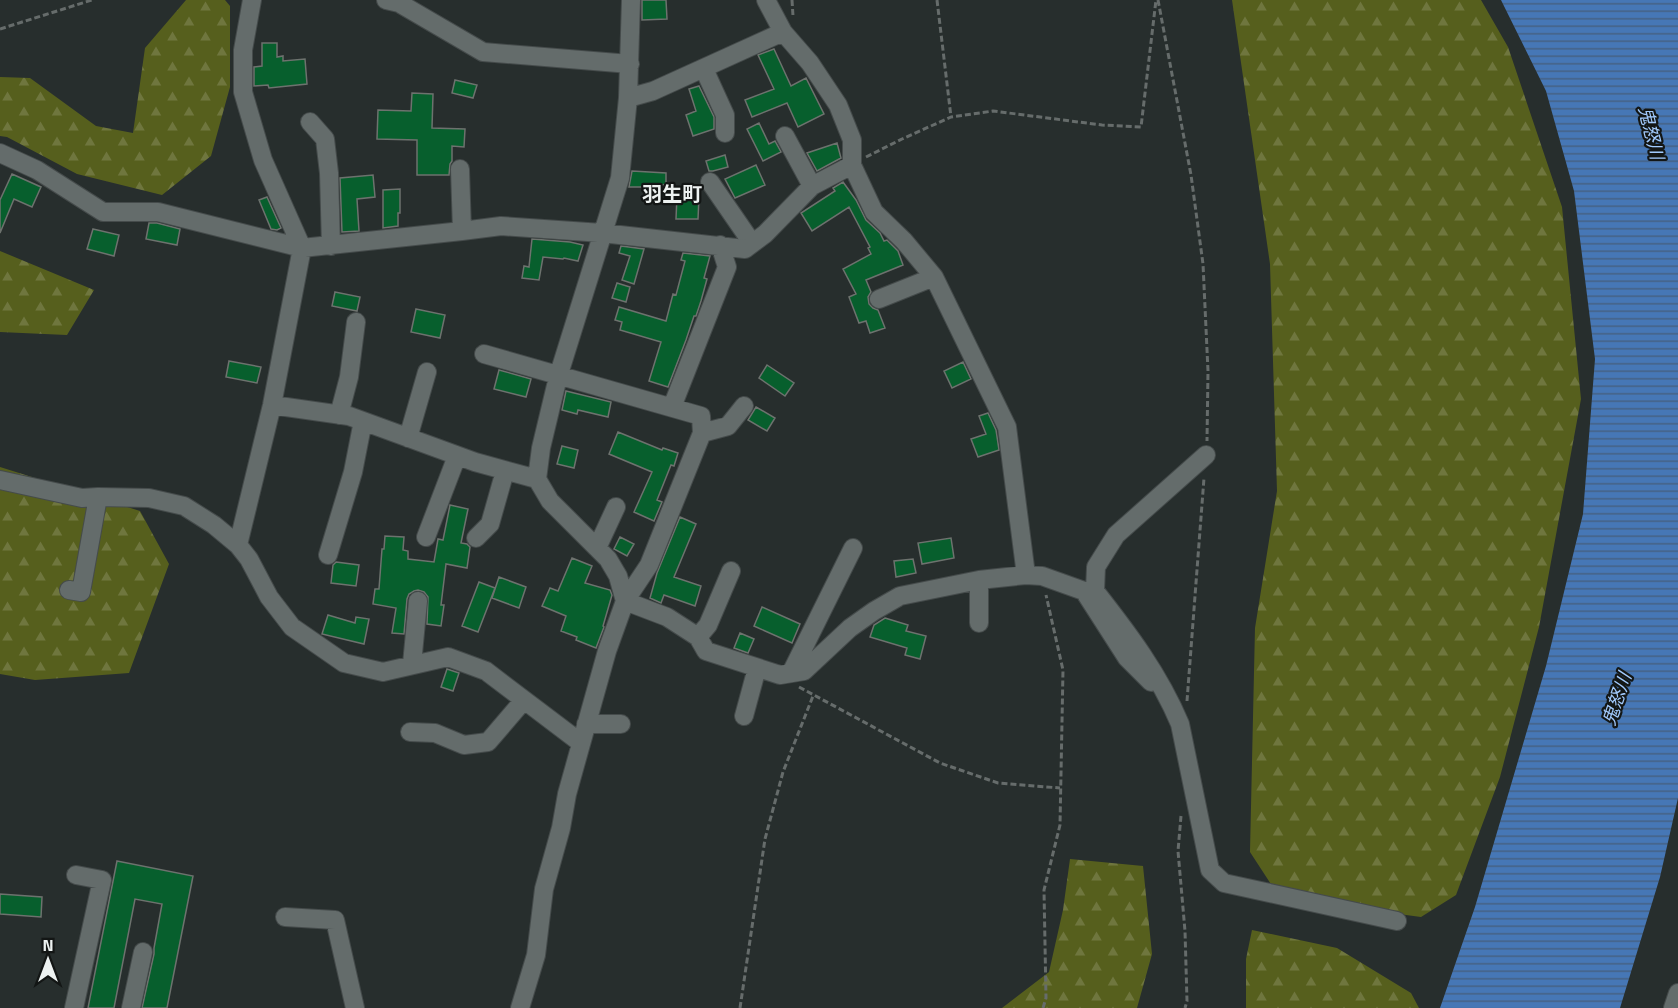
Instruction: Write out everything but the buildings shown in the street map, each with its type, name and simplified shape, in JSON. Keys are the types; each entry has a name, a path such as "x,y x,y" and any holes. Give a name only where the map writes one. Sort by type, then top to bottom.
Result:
{"street":[{"path":"238,545 272,405 302,248 263,160 243,92 243,50 252,0"},
{"path":"386,0 399,3 483,52 630,64"},
{"path":"625,601 618,576 608,559 550,501 537,479 541,448 558,376 620,178 628,98 631,0"},
{"path":"766,0 783,32 810,63 838,105 852,140 852,165 874,212 904,241 934,277 1007,427 1034,576"},
{"path":"628,98 653,91 783,32"},
{"path":"704,69 725,115 725,133"},
{"path":"310,123 325,139 329,173 331,246"},
{"path":"785,136 812,186"},
{"path":"0,153 37,170 103,212 158,212 302,248 501,226 602,233 745,249 765,234 812,186 852,165"},
{"path":"460,169 462,231"},
{"path":"710,182 752,243"},
{"path":"672,407 727,267 720,245"},
{"path":"879,299 934,277"},
{"path":"339,415 350,376 356,322"},
{"path":"484,354 701,416 702,433 649,565 625,601 607,651 567,794 561,828 544,889 536,955 520,1008"},
{"path":"408,438 427,372"},
{"path":"272,405 349,416 457,456 537,479"},
{"path":"702,433 728,426 744,406"},
{"path":"328,555 353,471 363,421"},
{"path":"1206,454 1116,535 1096,567 1095,591 1179,703 1180,724 1210,870 1224,883 1397,921"},
{"path":"426,537 457,456"},
{"path":"476,538 490,524 505,471"},
{"path":"0,480 82,498 98,496 149,498 184,506 214,525 238,545 249,559 269,597 292,627 344,663 382,672 448,657 486,671 581,743"},
{"path":"69,590 81,592 98,496"},
{"path":"597,548 616,507"},
{"path":"785,674 853,548"},
{"path":"698,637 708,625 731,571"},
{"path":"625,601 667,617 698,637 706,651 757,668 785,674 804,670 850,628 900,596 979,580 1034,576 1084,591 1127,658 1179,703"},
{"path":"979,580 979,623"},
{"path":"412,664 418,601"},
{"path":"744,716 757,668"},
{"path":"410,732 435,733 464,745 488,742 524,700"},
{"path":"586,724 621,724"},
{"path":"74,1008 102,880 76,875"},
{"path":"285,916 334,920 355,1008"},
{"path":"131,1008 143,952"},
{"path":"1673,1008 1678,993"}],"path":[{"path":"0,29 92,0"},
{"path":"937,0 951,117"},
{"path":"852,165 951,117 993,111 1102,125 1142,127 1157,0"},
{"path":"1157,0 1191,176 1203,264 1208,371 1208,437 1179,703"},
{"path":"1034,576 1063,670 1059,825 1044,890 1046,998 1043,1008"},
{"path":"785,674 813,696 940,763 998,783 1060,788"},
{"path":"740,1008 765,839 783,772 813,696"},
{"path":"1181,815 1178,851 1185,931 1188,1001 1185,1008"}],"green space":[{"path":"186,0 225,0 230,6 230,87 211,156 162,195 77,174 7,137 0,136 0,77 30,78 96,126 133,133 145,48"},
{"path":"1232,0 1481,0 1508,47 1562,207 1581,399 1539,627 1500,777 1456,895 1421,917 1280,898 1250,852 1255,628 1277,491 1270,264"},
{"path":"0,251 94,290 67,335 0,332"},
{"path":"0,467 140,511 169,564 129,673 35,680 0,674"},
{"path":"1070,859 1143,866 1152,954 1137,1008 1002,1008 1049,972 1063,910"},
{"path":"1252,930 1337,948 1411,993 1419,1008 1246,1008 1246,959"}],"water":[{"name":"鬼怒川","path":"1501,0 1678,0 1678,798 1660,877 1620,1008 1440,1008 1475,907 1546,666 1583,514 1595,359 1574,191 1546,91"}],"district":[{"name":"羽生町","path":"672,194"}]}
